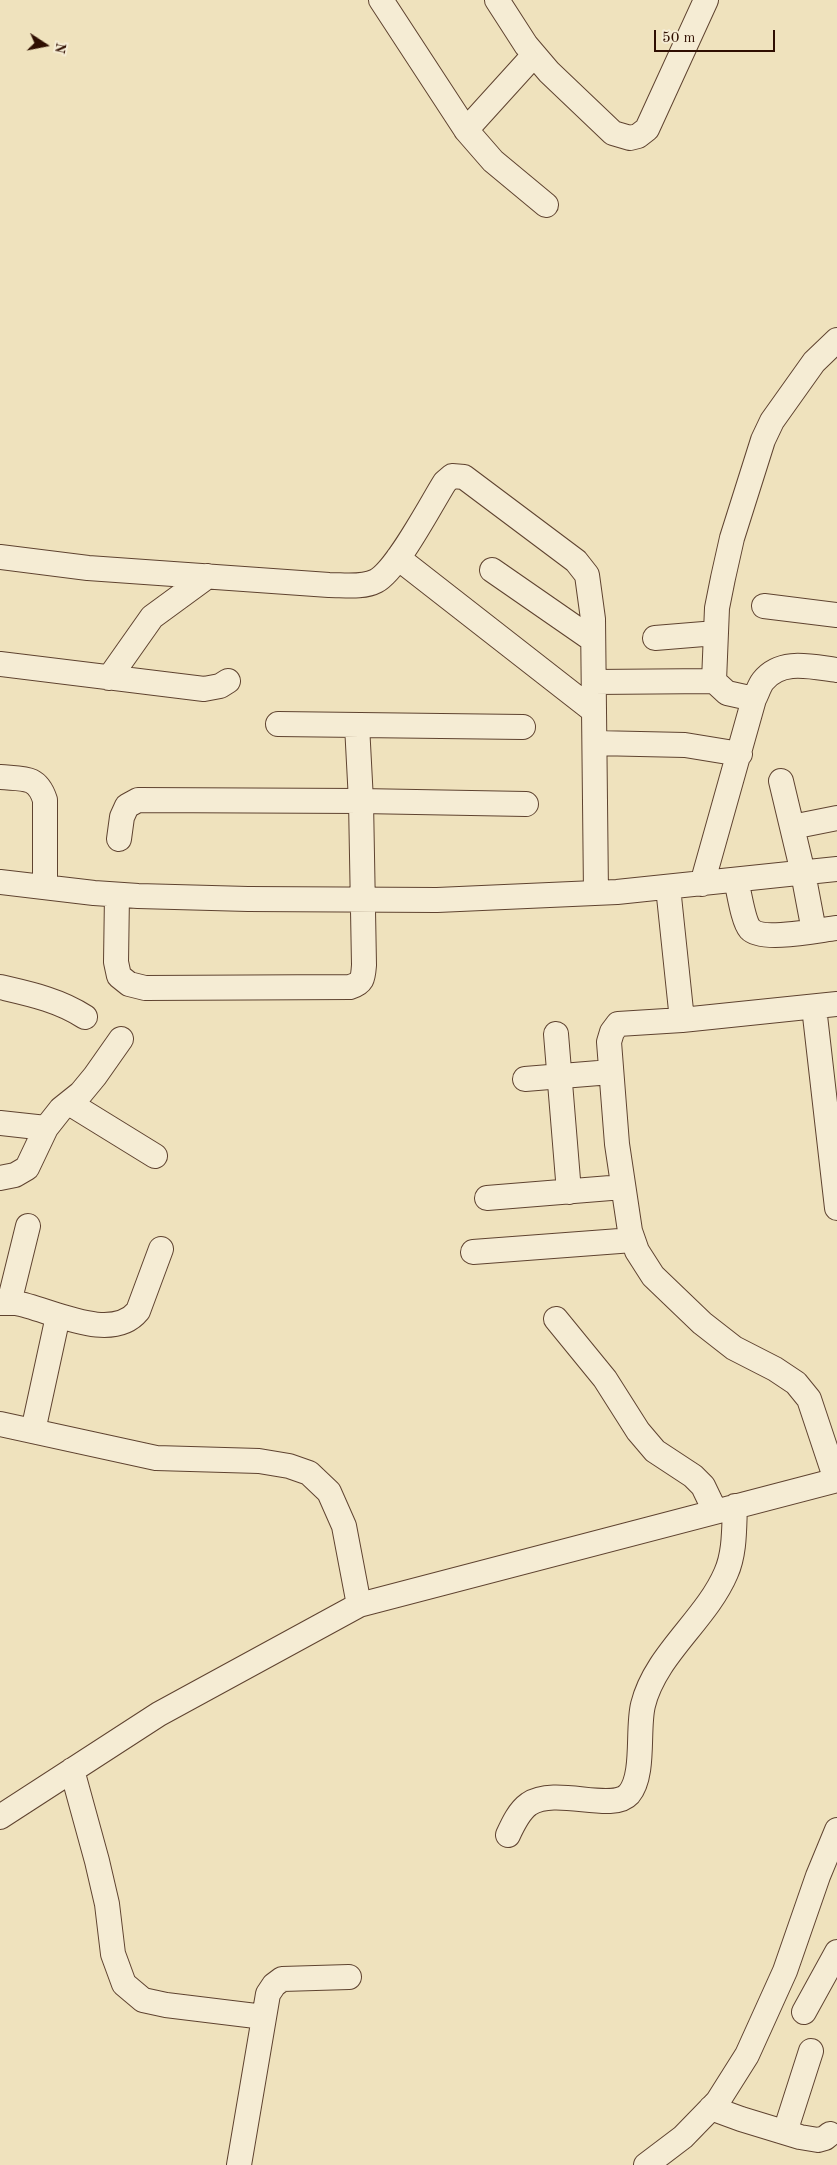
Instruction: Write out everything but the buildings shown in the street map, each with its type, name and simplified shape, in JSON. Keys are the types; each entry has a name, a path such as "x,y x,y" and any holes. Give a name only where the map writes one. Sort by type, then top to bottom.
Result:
{"street":[{"path":"380,0 466,130 492,161 546,205"},
{"path":"497,0 534,55 549,72 613,133 630,138 638,136 646,129 706,0"},
{"path":"466,130 534,55"},
{"path":"714,681 718,608 732,538 763,440 772,421 814,362 837,340"},
{"path":"0,558 88,568 330,586 362,585 375,582 384,576 398,558 445,482 452,476 464,477 576,561 587,574 590,588 593,640 596,893"},
{"path":"398,558 594,711"},
{"path":"492,570 593,640"},
{"path":"110,678 152,617 208,576"},
{"path":"764,606 837,615"},
{"path":"655,638 716,633"},
{"path":"0,664 204,689 220,686 228,681"},
{"path":"702,884 754,699 763,681 774,672 787,666 801,665 837,670"},
{"path":"594,682 714,681 727,693 754,699"},
{"path":"278,724 522,727"},
{"path":"117,895 116,962 119,976 129,984 146,988 350,987 360,984 363,979 364,965 361,801 357,725"},
{"path":"595,743 685,745 740,754"},
{"path":"0,777 31,780 41,787 45,800 45,887"},
{"path":"781,781 803,873 814,931"},
{"path":"119,839 122,817 127,806 138,800 526,804"},
{"path":"792,826 837,818"},
{"path":"0,882 117,895 248,899 436,900 596,893 702,884 837,869"},
{"path":"736,880 748,928 756,933 769,936 837,928"},
{"path":"668,887 682,1020"},
{"path":"0,987 49,999 72,1008 85,1017"},
{"path":"0,1817 159,1714 359,1605 836,1480 809,1399 796,1383 776,1369 734,1348 702,1323 653,1276 637,1251 630,1231 617,1144 609,1042 612,1032 618,1024 682,1020 826,1006 837,1208"},
{"path":"556,1034 568,1192"},
{"path":"0,1178 15,1176 27,1168 46,1128 95,1076 120,1039"},
{"path":"525,1079 611,1072"},
{"path":"69,1103 155,1156"},
{"path":"0,1123 46,1128"},
{"path":"487,1198 623,1188"},
{"path":"28,1226 5,1303 16,1304 94,1324 119,1323 132,1319 138,1311 161,1249"},
{"path":"474,1252 633,1240"},
{"path":"34,1431 58,1316"},
{"path":"508,1835 515,1820 529,1804 543,1798 620,1800 628,1794 634,1784 637,1769 643,1705 654,1677 711,1601 726,1573 733,1548 725,1509 694,1476 655,1451 638,1431 605,1379 556,1319"},
{"path":"0,1424 156,1458 259,1462 289,1466 309,1473 329,1492 344,1526 359,1605"},
{"path":"72,1770 107,1904 113,1954 124,1984 143,2000 166,2005 264,2017"},
{"path":"646,2165 683,2137 711,2108 747,2056 830,1865 837,1830"},
{"path":"804,2012 837,1952"},
{"path":"239,2165 268,1994 274,1985 282,1980 349,1977"},
{"path":"785,2132 810,2051"},
{"path":"711,2108 785,2132 818,2140 830,2134"}]}
